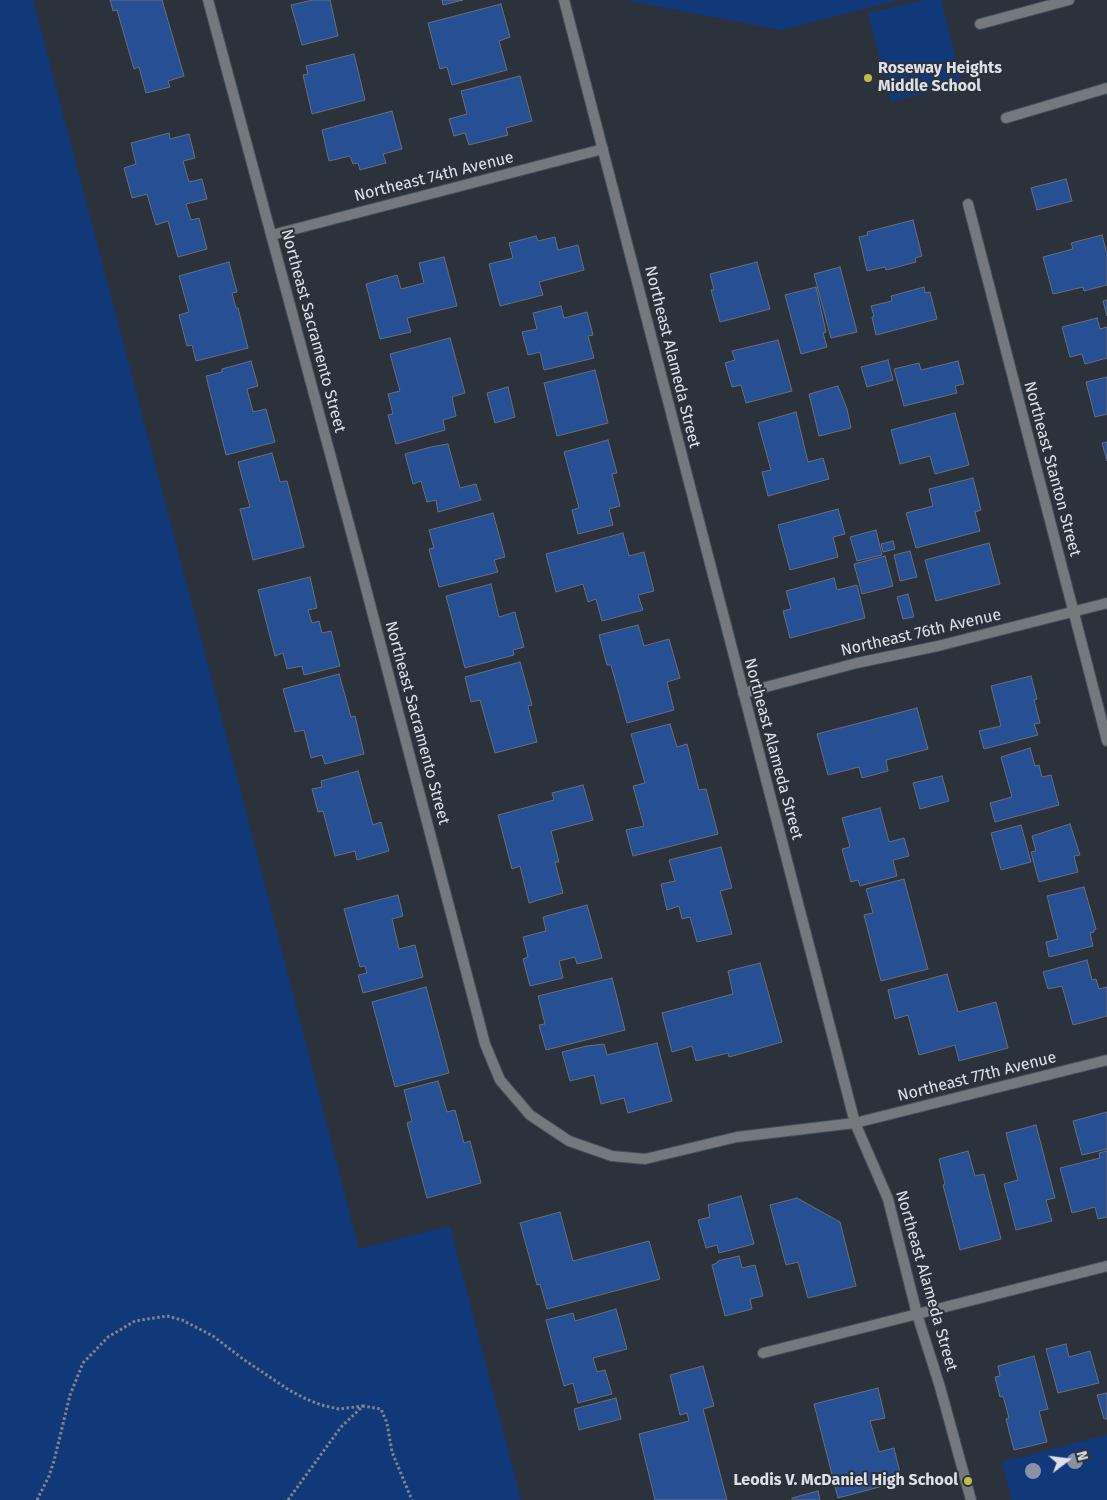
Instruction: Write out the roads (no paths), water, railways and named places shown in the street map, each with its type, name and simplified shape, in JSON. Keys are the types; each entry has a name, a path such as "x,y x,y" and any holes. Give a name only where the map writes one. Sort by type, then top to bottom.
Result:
{"street":[{"name":"Northeast Sacramento Street","path":"208,0 272,235 485,1044 500,1080 530,1116 569,1141 612,1156 645,1159 737,1137 855,1122"},
{"name":"Northeast Alameda Street","path":"564,0 742,693 855,1122 888,1198 917,1314 940,1387 971,1500"},
{"path":"980,24 1069,0"},
{"path":"1006,118 1107,88"},
{"name":"Northeast 74th Avenue","path":"272,235 603,149"},
{"name":"Northeast Stanton Street","path":"968,204 1107,741"},
{"name":"Northeast 76th Avenue","path":"742,693 857,663 938,646 1107,603"},
{"name":"Northeast 77th Avenue","path":"855,1122 1107,1060"},
{"path":"763,1353 1107,1266"}],"place":[{"name":"Roseway Heights Middle School","path":"868,78"},
{"name":"Leodis V. McDaniel High School","path":"968,1481"}]}
